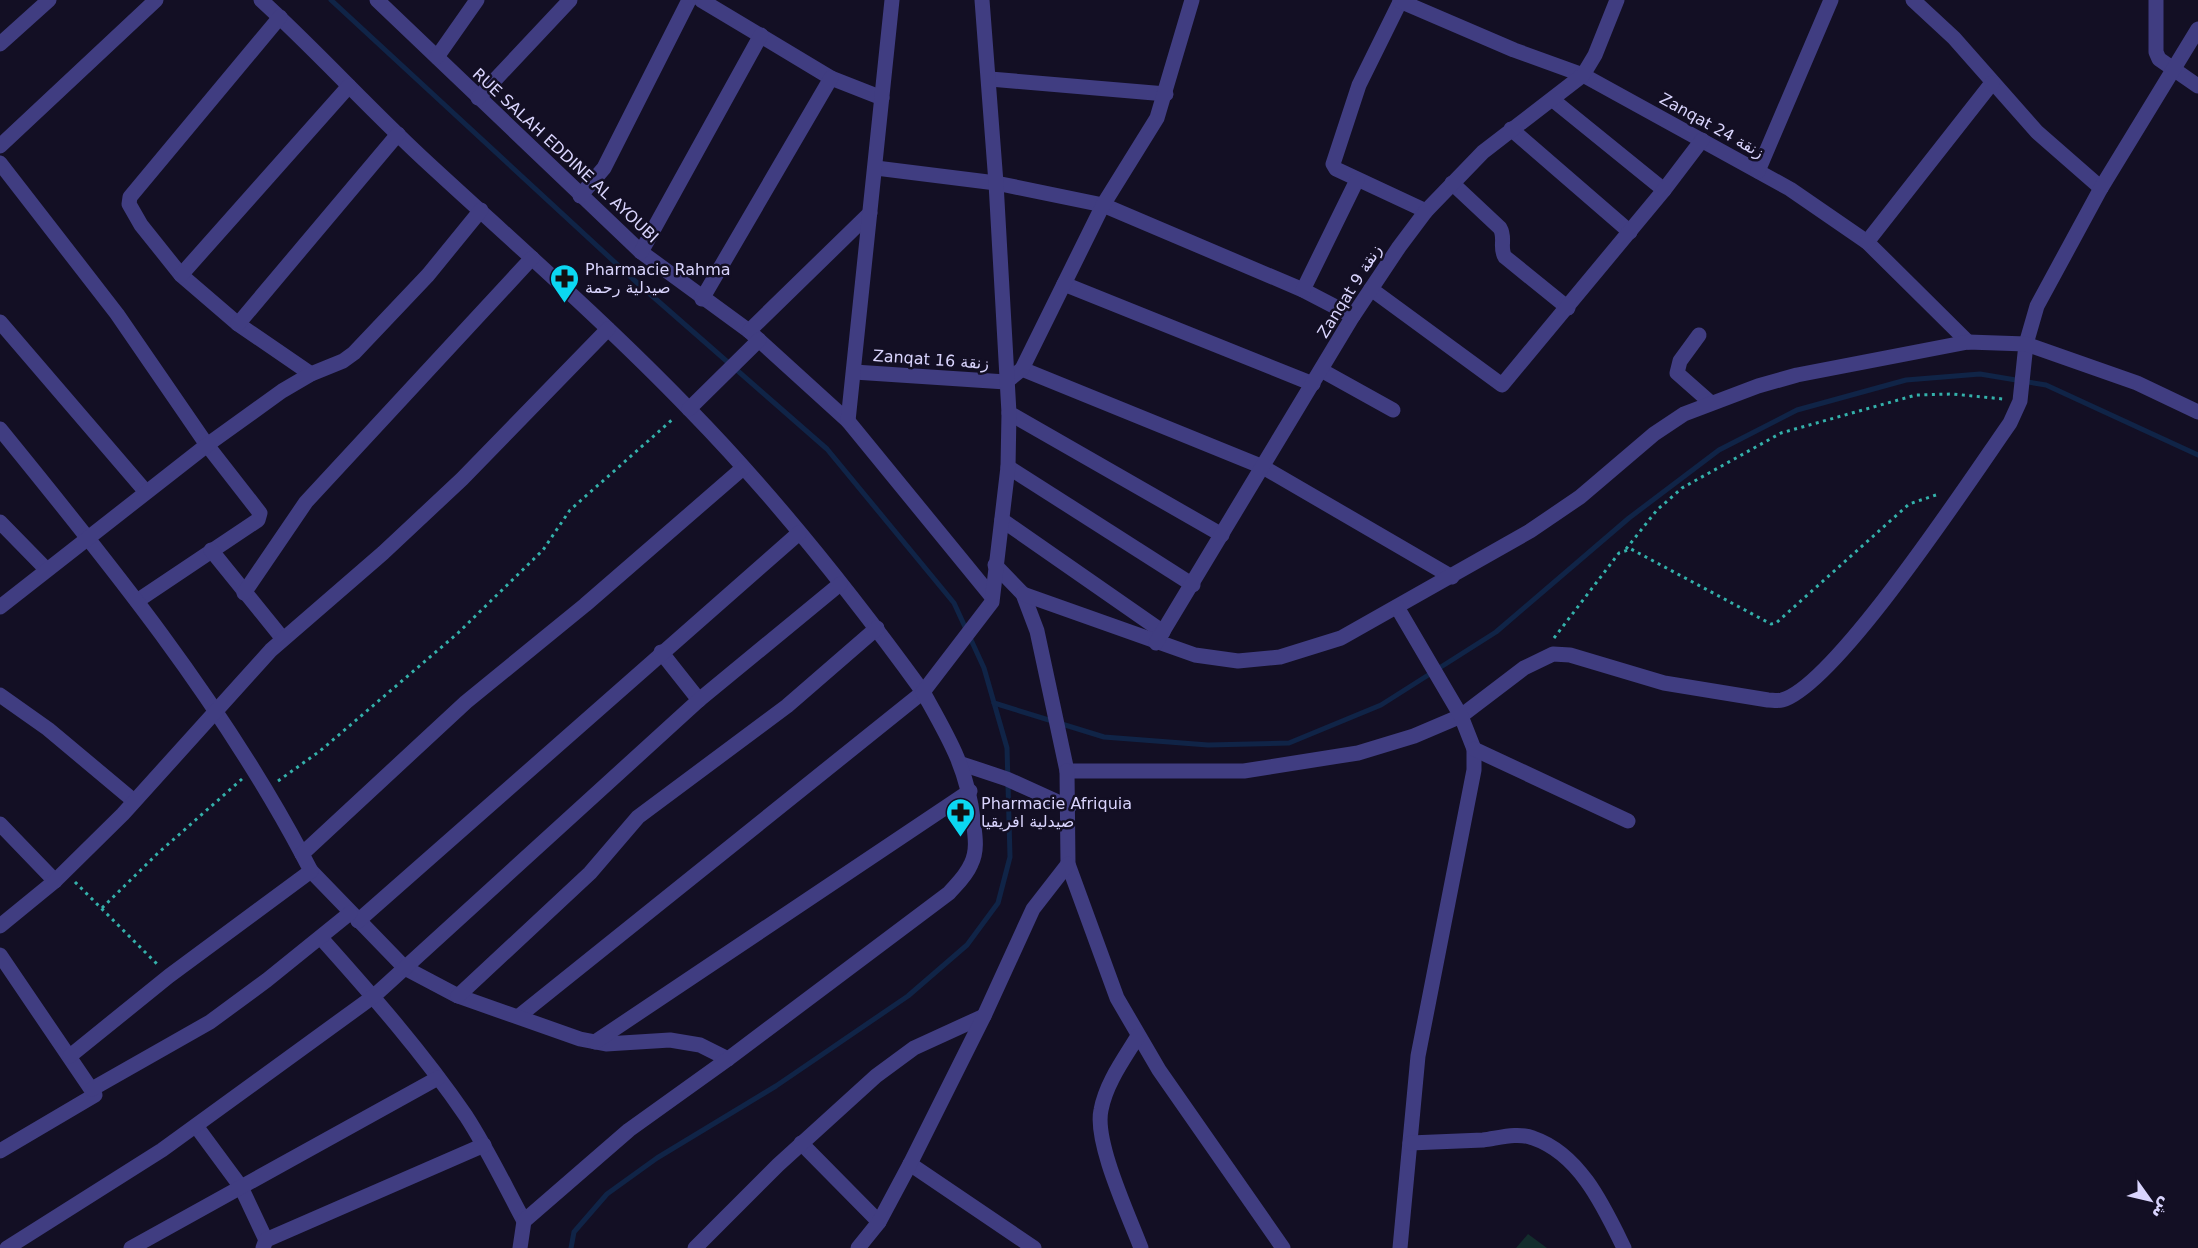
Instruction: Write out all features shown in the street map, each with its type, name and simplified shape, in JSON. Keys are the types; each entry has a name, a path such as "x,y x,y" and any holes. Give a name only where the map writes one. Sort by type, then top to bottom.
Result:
{"street":[{"path":"0,44 49,0"},
{"path":"0,146 156,0"},
{"path":"261,0 398,134 608,329 688,408 743,468 877,628 923,692 962,764 970,791 976,843 972,863 963,879 949,893 728,1059 629,1130 524,1221"},
{"name":"RUE SALAH EDDINE AL AYOUBI","path":"377,0 641,252 754,336 848,421 992,600"},
{"path":"437,57 477,0"},
{"path":"478,98 570,0"},
{"path":"580,196 604,168 689,0"},
{"path":"701,0 831,78 882,98"},
{"path":"848,421 892,0"},
{"path":"519,1016 923,692 992,600 1008,467 1009,413 990,79 982,0"},
{"path":"1006,382 1022,369 1103,206 1156,118 1166,94 1192,0"},
{"name":"Zanqat 9 زنقة","path":"1159,638 1353,316 1426,212 1452,183 1511,129 1553,100 1583,75 1595,56 1617,0"},
{"path":"1758,171 1831,0"},
{"path":"1913,0 1954,38 2037,132 2101,188"},
{"path":"2157,0 2156,52 2159,59 2198,86"},
{"path":"1401,1 1359,85 1334,167 1426,212"},
{"name":"Zanqat 24 زنقة","path":"1401,1 1515,50 1583,75 1758,171 1827,212 1867,242 1968,342"},
{"path":"280,17 130,197 129,204 141,225 181,275 238,324 311,374"},
{"path":"1067,771 1152,769 1244,771 1308,763 1358,753 1414,736 1461,716 1539,659 1553,654 1570,656 1664,683 1768,700 1782,700 1820,672 1840,651 1916,557 2010,423 2020,397 2026,344 2037,306 2101,188 2198,29"},
{"path":"641,252 761,35"},
{"path":"702,299 831,78"},
{"path":"990,79 1166,94"},
{"path":"1867,242 1992,82"},
{"path":"181,275 349,86"},
{"path":"1553,100 1664,190"},
{"path":"1511,129 1630,232"},
{"path":"238,324 398,134"},
{"path":"1371,289 1502,385 1568,308 1702,140"},
{"path":"0,163 110,305 207,445 261,516 137,601"},
{"path":"876,168 996,183 1103,206 1303,291 1353,316"},
{"path":"1303,291 1357,180"},
{"path":"1452,183 1500,228 1505,257 1568,308"},
{"path":"0,607 207,445 311,374 343,361 354,353 428,274 481,210"},
{"path":"688,408 708,392 740,359 754,336 870,213"},
{"path":"244,593 306,502 532,258"},
{"path":"1064,284 1313,384"},
{"path":"0,322 146,492"},
{"path":"0,926 59,876 134,801 283,639 383,553 462,479 608,329"},
{"path":"1699,334 1680,361 1677,373 1711,403"},
{"path":"1023,594 1159,638 1195,655 1238,661 1280,657 1341,638 1530,531 1580,497 1654,434 1684,414 1797,375 1968,342 2026,344 2137,383 2198,412"},
{"path":"1022,369 1263,467 1452,577"},
{"path":"1321,370 1393,410"},
{"name":"Zanqat 16 زنقة","path":"854,372 1006,382"},
{"path":"1009,413 1222,535"},
{"path":"0,429 137,601 174,656 217,709 267,789 311,872 405,968 458,996 595,1042 670,1040 700,1046 728,1059"},
{"path":"1008,467 1193,585"},
{"path":"302,854 466,702 585,605 743,468"},
{"path":"1002,520 1159,638"},
{"path":"0,522 46,569"},
{"path":"92,1089 210,1022 321,938 354,917 799,533"},
{"path":"211,550 283,639"},
{"path":"995,565 1023,594 1037,631 1067,771 1068,864 1118,998 1138,1036 1195,1124 1283,1248"},
{"path":"7,1248 196,1126 374,996 699,700 840,584"},
{"path":"1397,608 1461,716 1474,749 1474,770 1418,1056 1400,1248"},
{"path":"458,996 590,873 639,817 787,706 877,628"},
{"path":"662,652 699,700"},
{"path":"0,695 48,729 134,801"},
{"path":"1474,749 1628,821"},
{"path":"962,764 1007,779 1069,807"},
{"path":"595,1042 970,791"},
{"path":"0,824 59,876"},
{"path":"858,1248 879,1222 910,1164 984,1016 1033,909 1068,864"},
{"path":"70,1056 169,976 311,872"},
{"path":"321,938 374,996 438,1078 484,1145 524,1221 520,1248"},
{"path":"0,955 95,1095 0,1151"},
{"path":"695,1248 801,1143 876,1076 905,1054 938,1036 984,1016"},
{"path":"1138,1036 1108,1086 1100,1113 1102,1142 1141,1248"},
{"path":"131,1248 438,1078"},
{"path":"196,1126 241,1187 264,1244 484,1145"},
{"path":"1410,1143 1513,1136 1533,1137 1554,1149 1592,1186 1624,1248"},
{"path":"801,1143 879,1222"},
{"path":"910,1164 1034,1248"}],"path":[{"path":"1539,659 1619,553 1626,549 1656,510 1682,489 1781,433 1916,395 2020,397"},
{"path":"267,789 320,751 458,633 543,550 570,510 688,408"},
{"path":"1626,549 1631,549 1771,624 1776,623 1909,504 1964,488"},
{"path":"102,908 199,816 255,769"},
{"path":"59,876 102,908 169,976"}],"green space":[{"path":"1528,1234 1547,1248 1516,1248"}],"waterway":[{"path":"331,0 634,280 827,449 954,603 984,668 1007,748 1010,857 998,903 967,945 908,996 776,1086 657,1158 607,1194 574,1232 571,1248"},
{"path":"994,703 1104,737 1208,745 1289,743 1381,705 1496,632 1629,518 1719,450 1797,410 1906,380 1980,374 2046,385 2198,455"}],"place":[{"name":"Pharmacie Rahma صيدلية رحمة","path":"564,304"},
{"name":"Pharmacie Afriquia صيدلية افريقيا","path":"960,838"}]}
